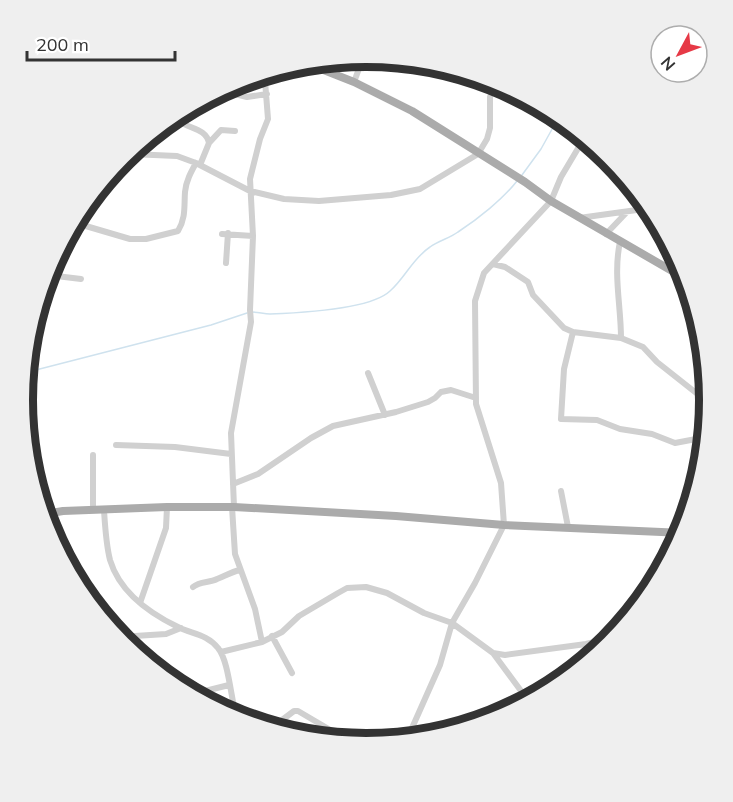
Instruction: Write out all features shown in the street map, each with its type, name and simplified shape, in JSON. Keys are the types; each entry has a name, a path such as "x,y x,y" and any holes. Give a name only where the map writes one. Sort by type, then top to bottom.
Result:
{"main road":[{"path":"323,70 354,82 412,111 525,182 551,201 675,273"},
{"path":"53,513 167,507 233,507 396,516 504,525 673,533"}],"street":[{"path":"354,82 360,67"},
{"path":"262,642 255,609 235,554 231,433 251,322 253,236 250,179 268,119 265,83"},
{"path":"143,154 177,156 198,164 250,191 284,199 319,201 391,195 420,189 478,154 487,139 490,128 492,92"},
{"path":"236,94 247,97 267,94"},
{"path":"182,123 202,132 207,136 209,143"},
{"path":"83,225 130,239 146,239 178,231 184,216 187,180 209,143 221,130 235,131"},
{"path":"410,732 440,665 452,623 504,525 501,483 479,415 476,398 475,301 484,273 551,201 561,177 580,145"},
{"path":"579,218 639,210"},
{"path":"606,234 626,212"},
{"path":"226,262 225,233 253,236"},
{"path":"620,242 616,272 621,312 621,338"},
{"path":"493,264 505,267 528,282 533,295 544,309 564,327 573,332 621,338 643,347 657,362 695,390 700,396"},
{"path":"57,276 81,279"},
{"path":"573,332 564,369 561,419 597,420 620,429 652,434 675,443 698,438"},
{"path":"368,373 385,415"},
{"path":"233,484 258,474 327,429 428,402 441,392 451,390 476,398"},
{"path":"116,446 176,447 231,454"},
{"path":"93,455 93,510"},
{"path":"561,491 568,527"},
{"path":"140,603 166,528 167,507"},
{"path":"104,510 108,549 118,578 149,611 181,628 207,638 221,652 234,707"},
{"path":"669,533 669,542"},
{"path":"193,586 240,570"},
{"path":"221,652 262,642 291,625 299,616 347,588 375,588 424,614 452,623 493,653 524,695"},
{"path":"131,637 166,634 181,628"},
{"path":"272,636 292,673"},
{"path":"493,653 505,655 597,642"},
{"path":"203,692 229,685"},
{"path":"283,724 282,720 294,711 298,711 336,733"}],"waterway":[{"path":"522,175 541,149 554,125"},
{"path":"251,312 270,314 315,311 350,306 380,297 395,286 424,252 474,221 517,181"},
{"path":"35,370 211,325 247,313"}]}
